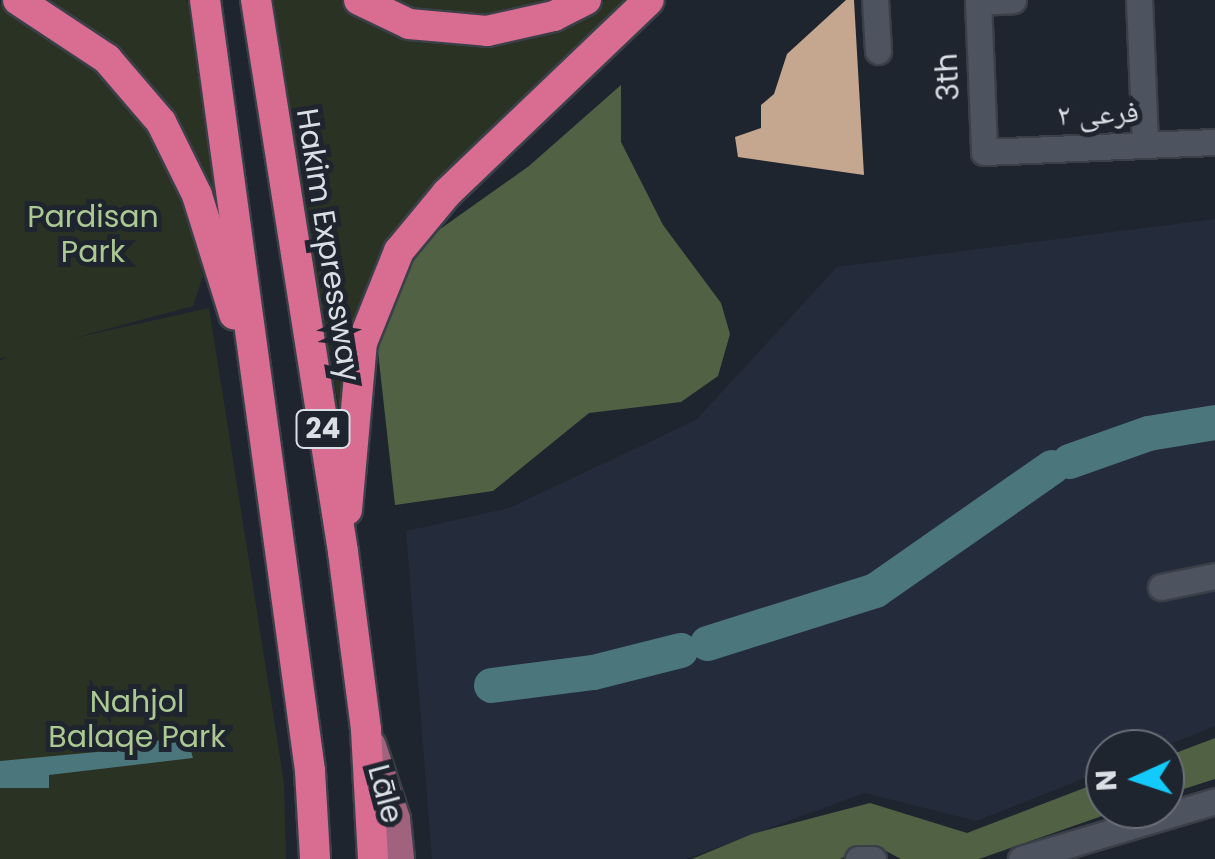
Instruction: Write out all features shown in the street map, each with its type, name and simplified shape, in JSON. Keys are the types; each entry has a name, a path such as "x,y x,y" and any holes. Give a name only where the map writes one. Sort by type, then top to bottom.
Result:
{"highway":[{"path":"18,0 107,59 161,122 196,195 262,399"},
{"name":"24","path":"204,0 262,399 310,771 315,859"},
{"name":"Hakim Expressway","path":"256,0 343,552 366,730 373,859"},
{"path":"360,0 409,24 487,31 554,16 586,0"},
{"path":"343,552 362,343 399,251 447,193 649,0"}],"main road":[{"name":"Lāle","path":"366,730 395,819 398,859"}],"street":[{"path":"875,0 878,52"},
{"path":"978,1 1013,0"},
{"path":"1138,0 1145,145"},
{"name":"3th","path":"978,1 984,152"},
{"name":"فرعی ۲","path":"984,152 1215,142"},
{"path":"1161,588 1215,576"},
{"path":"306,859 310,771"},
{"path":"1021,859 1074,851 1215,801"},
{"path":"858,859 873,859"}],"shaded area":[{"path":"621,85 621,142 663,225 721,303 730,334 718,376 681,402 589,413 493,491 395,505 376,334 419,244 529,166"},
{"path":"1215,219 1215,726 1185,738 1185,729 1085,729 1085,778 976,821 864,793 686,859 432,859 406,531 509,508 696,420 837,267"},
{"path":"186,734 193,758 49,775 49,788 0,788 0,761 118,750"},
{"path":"1215,738 1215,779 1185,789 1185,749"},
{"path":"1085,788 1085,822 979,859 901,859 886,851 859,850 840,859 692,859 752,834 870,803 967,833"}],"green space":[{"path":"40,0 187,0 226,235 209,200"},
{"path":"266,0 342,0 391,27 588,13 605,0 636,0 425,202 342,424"},
{"path":"384,0 563,0 505,18 431,17"},
{"name":"Nahjol Balaqe Park","path":"0,4 114,85 152,130 193,229 203,276 193,306 70,339 209,308 284,783 286,859 0,859 0,361 7,357 0,358"}],"building":[{"path":"846,0 854,0 864,175 738,157 735,137 761,128 761,105 774,94 787,54"}],"waterway":[{"path":"1069,461 1148,433 1215,422"},
{"path":"707,643 875,590 1051,467"},
{"path":"491,685 593,672 680,650"}],"park label":[{"name":"Pardisan Park","path":"93,234"}]}
